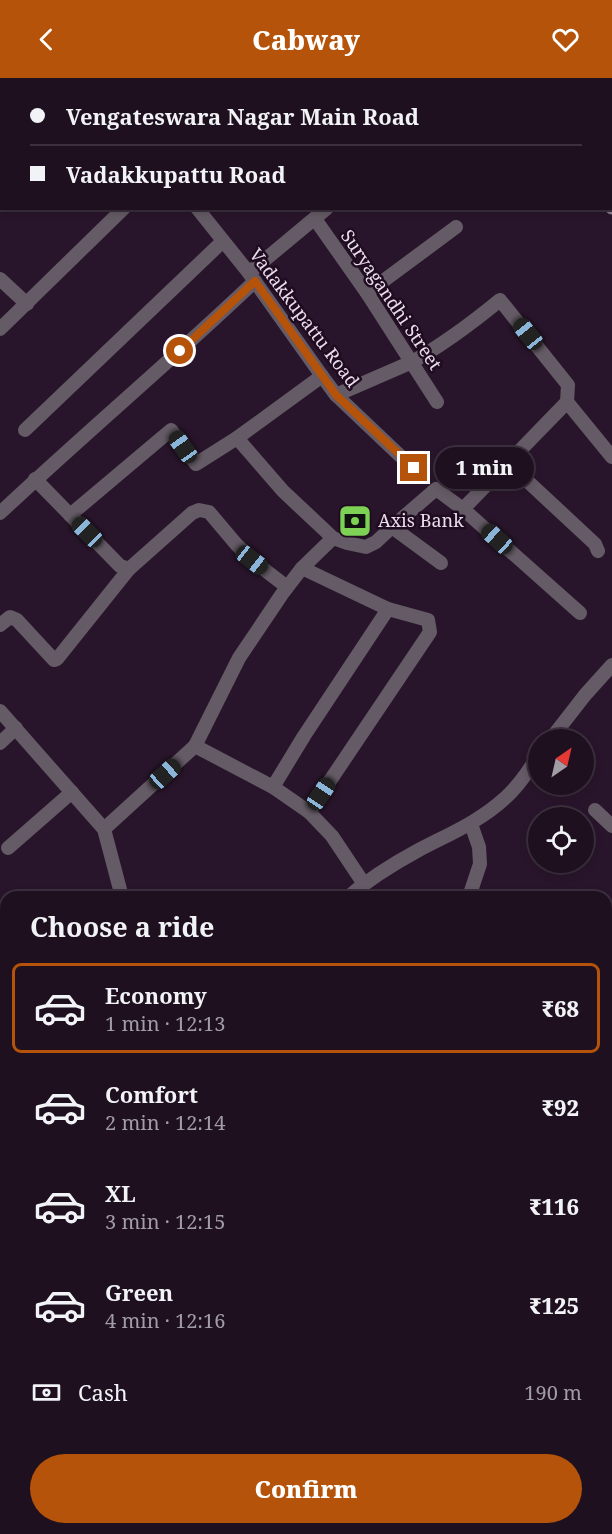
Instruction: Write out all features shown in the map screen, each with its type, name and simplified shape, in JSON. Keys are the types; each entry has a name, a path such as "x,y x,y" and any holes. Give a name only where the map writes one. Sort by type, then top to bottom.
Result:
{"street":[{"path":"0,329 122,210"},
{"name":"Vadakkupattu Road","path":"199,210 252,277 336,395 414,468"},
{"path":"0,513 35,479 198,336 252,277 325,210"},
{"name":"Suryagandhi Street","path":"315,219 367,293 437,402"},
{"path":"367,293 456,227"},
{"path":"25,430 223,241"},
{"path":"0,279 27,304"},
{"path":"336,395 412,362 454,337 500,300 568,385 567,402 464,509"},
{"path":"70,515 171,430 196,464 237,438 322,376"},
{"path":"567,402 612,457"},
{"path":"237,438 284,491 333,538 366,547 376,543 436,489 464,509 580,613"},
{"path":"508,463 595,544 598,551"},
{"path":"35,479 120,566 129,569"},
{"path":"0,625 10,617 17,620 54,660 57,659 129,569 192,513 199,510 208,512 252,560 287,587"},
{"path":"392,527 441,563"},
{"path":"104,829 195,746 239,658 287,587 302,568 333,538"},
{"path":"302,568 388,609 428,620 430,632 309,812"},
{"path":"273,787 388,609"},
{"path":"559,729 612,665"},
{"path":"0,711 104,829 120,891"},
{"path":"0,743 16,728"},
{"path":"195,746 273,787 309,812 332,836 364,884"},
{"path":"355,891 415,852 471,824 504,800 528,772"},
{"path":"8,848 72,792"},
{"path":"595,810 612,826"},
{"path":"470,891 480,864 479,847 471,824"}],"place":[{"name":"Axis Bank","path":"355,521"}],"route":[{"path":"180,351 255,281 336,395 414,468"}]}
